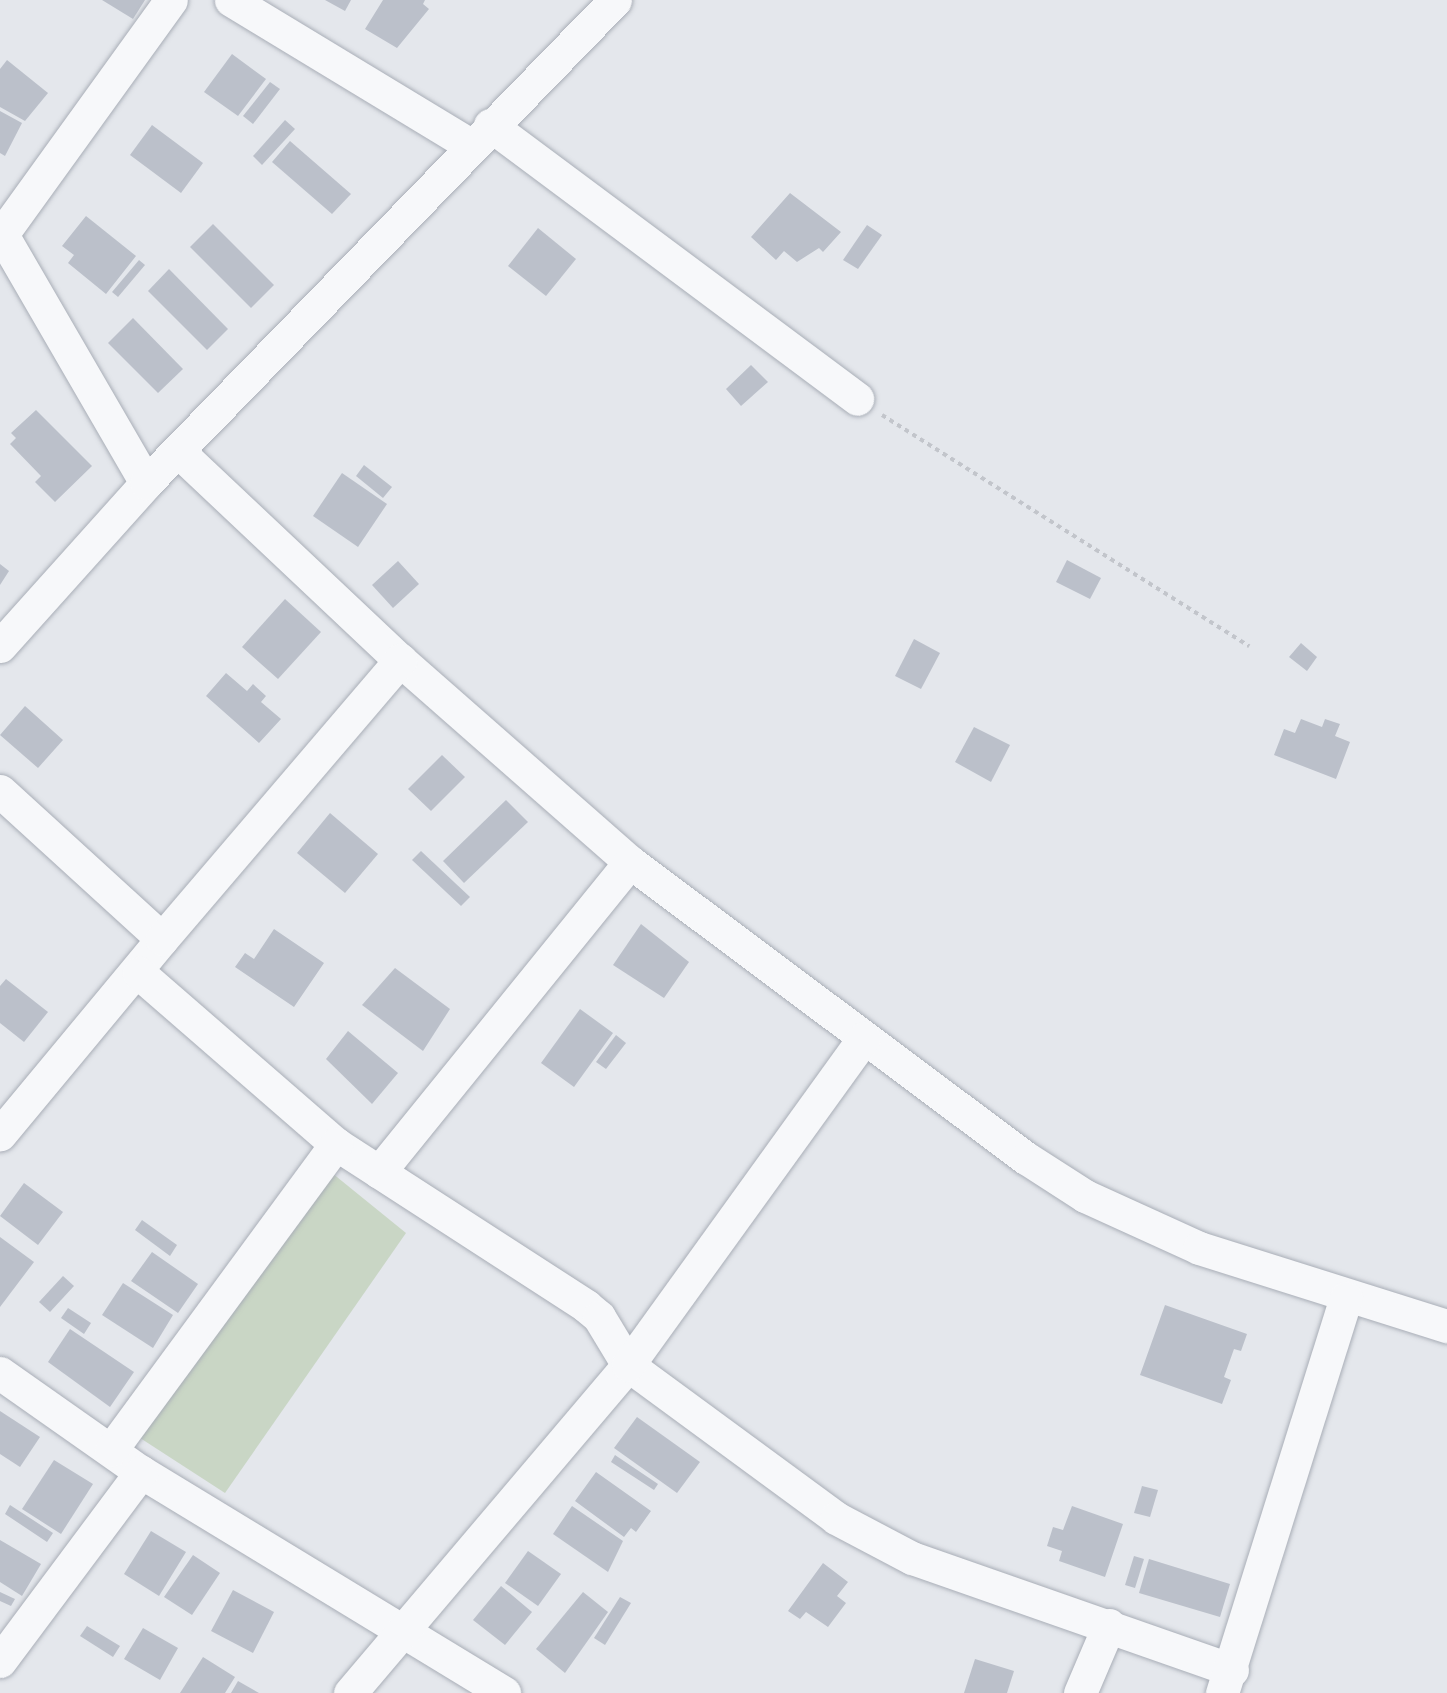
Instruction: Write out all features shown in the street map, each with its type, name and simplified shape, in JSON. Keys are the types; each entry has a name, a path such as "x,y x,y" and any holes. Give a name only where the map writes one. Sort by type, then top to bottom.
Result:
{"street":[{"path":"146,483 1,234 171,0"},
{"path":"231,0 480,135 856,399"},
{"path":"0,646 146,483 480,135 615,0"},
{"path":"178,451 400,660 630,862 864,1038 1085,1196 1199,1248 1346,1298 1447,1326"},
{"path":"0,1134 139,974 162,939 400,660"},
{"path":"0,791 162,939"},
{"path":"379,1172 630,862"},
{"path":"139,974 336,1144 586,1306 599,1317 628,1365 866,1536 1108,1624 1227,1682 1346,1298"},
{"path":"350,1693 403,1634 628,1365 864,1038"},
{"path":"111,1450 336,1144"},
{"path":"0,1373 141,1472 403,1634 504,1693"},
{"path":"0,1661 141,1472"},
{"path":"1080,1693 1108,1624"}],"path":[{"path":"856,399 1249,646"}],"green space":[{"path":"332,1173 406,1233 225,1493 137,1436"}],"building":[{"path":"102,0 145,0 133,19"},
{"path":"325,0 351,0 345,11"},
{"path":"383,0 425,0 423,4 429,9 397,48 365,29"},
{"path":"232,54 266,79 238,116 204,92"},
{"path":"7,60 48,93 25,121 0,107 0,69"},
{"path":"270,82 280,89 253,124 243,116"},
{"path":"0,111 22,123 5,156 0,153"},
{"path":"285,120 295,129 262,165 253,156"},
{"path":"152,125 203,163 181,193 130,155"},
{"path":"290,141 351,194 332,214 272,162"},
{"path":"790,193 841,232 823,252 819,248 797,262 784,251 776,260 751,237"},
{"path":"86,216 136,256 106,294 68,263 74,255 62,246"},
{"path":"213,224 274,285 251,308 190,247"},
{"path":"867,225 882,235 858,269 843,260"},
{"path":"538,228 576,259 546,296 508,266"},
{"path":"139,260 145,265 118,297 112,292"},
{"path":"169,269 228,329 207,350 148,291"},
{"path":"133,318 183,369 158,393 108,343"},
{"path":"751,365 768,382 741,406 726,389"},
{"path":"36,410 92,466 55,502 35,482 41,476 10,444 16,438 11,433"},
{"path":"364,465 392,487 383,498 356,476"},
{"path":"342,473 387,504 358,547 313,516"},
{"path":"1067,560 1101,578 1090,599 1056,582"},
{"path":"398,561 419,584 393,608 372,585"},
{"path":"0,564 9,571 0,585"},
{"path":"285,599 321,632 278,679 242,647"},
{"path":"914,639 940,653 921,689 895,676"},
{"path":"1301,643 1317,657 1307,671 1289,657"},
{"path":"226,673 247,691 253,684 266,696 261,702 281,719 259,743 206,696"},
{"path":"25,706 63,740 38,768 0,735"},
{"path":"1301,719 1322,727 1325,719 1340,724 1335,736 1350,742 1336,779 1274,755 1284,729 1295,733"},
{"path":"974,727 1010,745 991,782 955,762"},
{"path":"442,755 465,777 431,811 408,789"},
{"path":"506,800 528,822 464,883 443,861"},
{"path":"330,813 378,854 345,893 297,853"},
{"path":"421,851 470,897 461,906 412,860"},
{"path":"641,924 689,962 664,998 613,965"},
{"path":"274,929 324,963 294,1007 235,967 245,953 254,959"},
{"path":"395,968 450,1009 423,1051 362,1005"},
{"path":"6,979 48,1012 24,1042 0,1023 0,986"},
{"path":"580,1009 613,1033 574,1087 541,1063"},
{"path":"348,1031 398,1073 372,1104 326,1059"},
{"path":"616,1035 626,1043 606,1069 596,1062"},
{"path":"24,1183 63,1212 38,1245 0,1216"},
{"path":"142,1220 177,1245 170,1256 135,1230"},
{"path":"0,1237 34,1262 0,1307"},
{"path":"152,1252 198,1284 178,1313 131,1281"},
{"path":"63,1276 74,1286 50,1312 39,1302"},
{"path":"123,1283 173,1315 153,1348 102,1315"},
{"path":"1165,1305 1247,1334 1241,1351 1234,1349 1224,1377 1231,1380 1222,1404 1140,1375"},
{"path":"68,1308 91,1323 84,1334 61,1318"},
{"path":"70,1329 134,1372 110,1407 48,1362"},
{"path":"0,1411 40,1437 20,1467 0,1454"},
{"path":"637,1417 700,1462 677,1493 614,1448"},
{"path":"615,1455 658,1484 654,1490 611,1462"},
{"path":"54,1460 93,1484 61,1534 22,1509"},
{"path":"596,1472 651,1511 636,1532 631,1528 624,1537 575,1501"},
{"path":"1142,1486 1158,1490 1150,1517 1134,1513"},
{"path":"10,1505 53,1533 47,1542 5,1514"},
{"path":"572,1506 623,1541 608,1572 553,1534"},
{"path":"1072,1506 1123,1524 1105,1577 1059,1561 1062,1551 1047,1546 1053,1527 1063,1530"},
{"path":"151,1531 186,1552 159,1596 124,1574"},
{"path":"0,1540 41,1564 22,1596 0,1582"},
{"path":"528,1551 561,1574 538,1606 505,1583"},
{"path":"193,1555 220,1573 192,1615 164,1597"},
{"path":"1134,1556 1144,1559 1135,1588 1125,1585"},
{"path":"1149,1559 1230,1584 1220,1617 1139,1593"},
{"path":"823,1563 848,1582 837,1596 846,1603 828,1627 806,1612 800,1619 788,1611"},
{"path":"501,1586 532,1612 505,1645 473,1620"},
{"path":"233,1590 274,1612 253,1653 211,1631"},
{"path":"0,1592 15,1599 11,1606 0,1601"},
{"path":"583,1592 608,1612 565,1673 536,1649"},
{"path":"620,1597 631,1603 605,1645 594,1638"},
{"path":"87,1626 120,1646 113,1657 80,1636"},
{"path":"143,1628 178,1648 160,1680 124,1659"},
{"path":"203,1657 235,1677 225,1693 180,1693"},
{"path":"975,1659 1014,1671 1007,1693 964,1693"},
{"path":"238,1681 259,1693 231,1693"}]}
